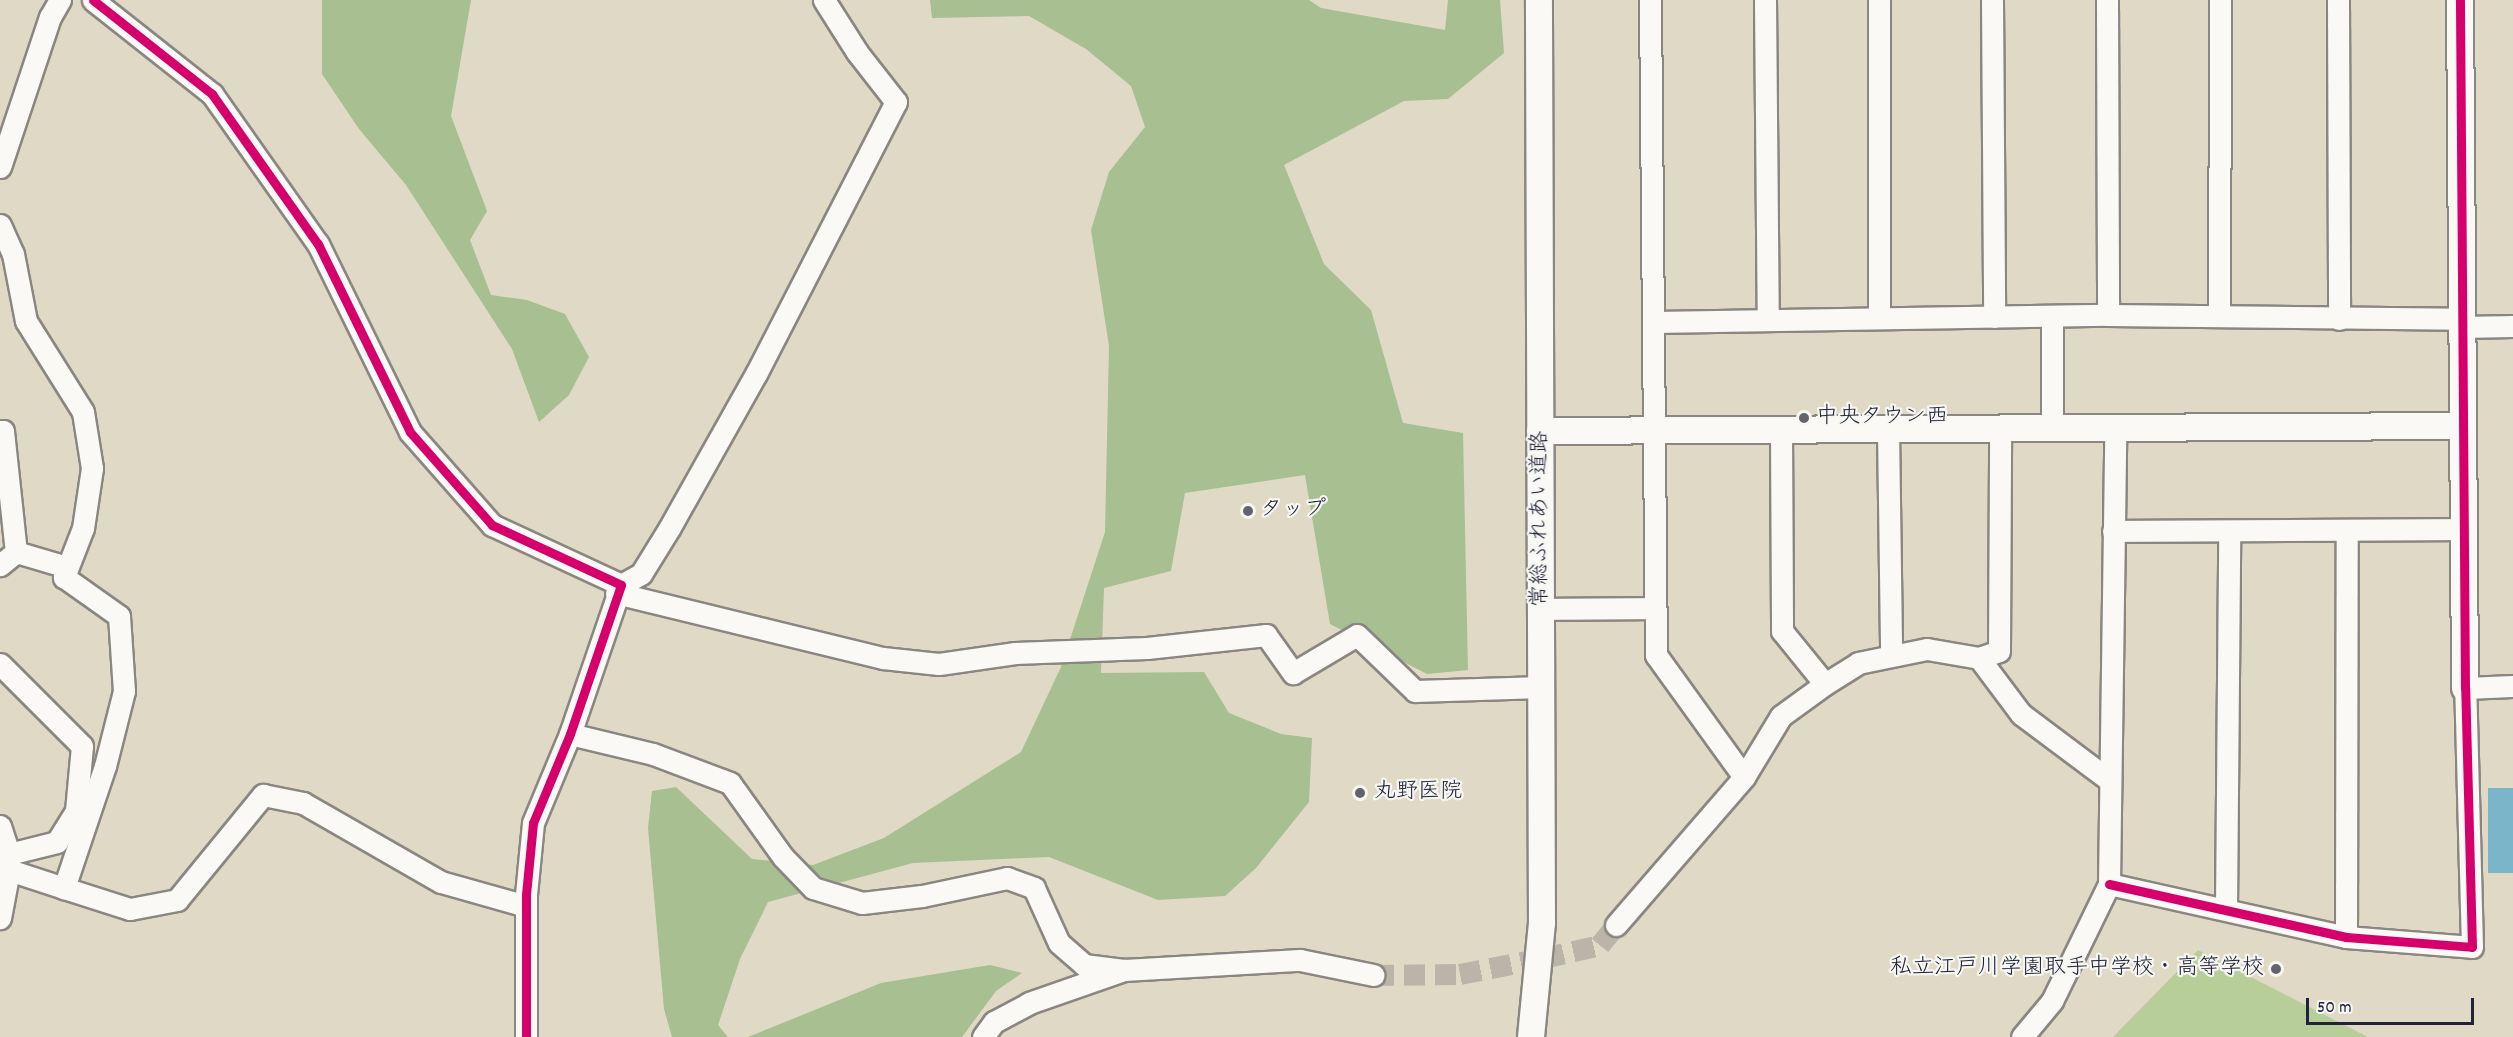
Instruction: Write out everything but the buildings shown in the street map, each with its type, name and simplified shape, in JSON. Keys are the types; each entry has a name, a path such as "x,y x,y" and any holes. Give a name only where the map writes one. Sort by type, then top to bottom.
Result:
{"street":[{"path":"0,167 50,17 60,0"},
{"path":"93,0 212,94 318,244 410,432 492,525 619,589 883,658 939,664 1015,652 1147,648 1266,635 1293,673 1358,635 1415,691 1542,687"},
{"path":"526,1037 526,906 533,823 570,734 619,589 641,574 676,517 767,354 896,102 857,52 825,0"},
{"name":"常総ふれあい道路","path":"1532,1037 1542,923 1539,0"},
{"path":"1650,0 1653,322 1657,430 1654,608 1656,655 1744,777"},
{"path":"1765,0 1768,319"},
{"path":"1879,0 1879,318"},
{"path":"1992,0 1994,317"},
{"path":"2107,0 2108,315"},
{"path":"2219,316 2220,0"},
{"path":"2338,0 2339,319"},
{"path":"2109,884 2226,908 2346,937 2472,947 2464,688 2460,0"},
{"path":"0,225 13,254 26,321 83,412 92,468 83,528 64,577 119,616 124,691 105,766 64,888"},
{"path":"1653,322 2108,315 2339,319 2513,326"},
{"path":"2052,316 2052,428"},
{"path":"1540,431 2463,426"},
{"path":"2022,1037 2052,1001 2109,884 2108,779 2115,428"},
{"path":"1888,429 1891,653"},
{"path":"1616,925 1744,777 1781,716 1825,684 1858,663 1891,653 1927,649 1979,658 1999,651 2000,429"},
{"path":"1781,430 1782,631 1825,684"},
{"path":"0,432 3,431 8,558 67,567"},
{"path":"2114,531 2463,529"},
{"path":"2346,937 2347,530"},
{"path":"2226,908 2229,531"},
{"path":"1541,609 1654,608"},
{"path":"1979,658 2020,714 2108,779"},
{"path":"0,664 82,746 76,811 57,843 9,862"},
{"path":"2464,688 2513,686"},
{"path":"570,734 653,754 730,783 783,856 813,888 862,903 922,896 1007,878 1034,888 1059,943 1084,965 1124,970 1300,960 1373,975"},
{"path":"9,862 64,888 130,909 177,900 263,795 303,803 441,882 526,906"},
{"path":"0,826 9,862 0,918"},
{"path":"983,1037 994,1022 1029,1003 1124,970"}],"green space":[{"path":"322,0 471,0 451,116 487,211 470,240 491,295 527,300 565,314 589,357 569,395 539,422 512,349 406,185 359,129 322,74"},
{"path":"930,0 1309,0 1321,8 1445,30 1448,0 1500,0 1504,53 1448,99 1404,101 1284,165 1324,264 1371,310 1403,423 1463,433 1468,670 1427,674 1330,624 1305,475 1185,493 1171,571 1104,588 1101,673 1204,672 1229,713 1281,734 1312,738 1309,802 1256,868 1225,896 1158,900 1049,857 913,863 768,902 740,959 718,1025 728,1037 672,1037 664,1009 648,828 652,791 676,787 752,859 813,865 884,838 1021,752 1061,667 1105,532 1109,346 1091,230 1109,172 1145,127 1131,86 1086,49 1029,16 932,18"},
{"path":"2198,950 2368,1037 2113,1037"},
{"path":"990,965 1022,973 996,991 962,1037 748,1037 881,983"}],"water":[{"path":"2488,788 2513,788 2513,873 2488,873"}],"tunnel":[{"path":"1373,975 1460,974 1543,958 1600,945 1616,925"}],"cycle path":[{"path":"93,0 212,94 318,244 410,432 492,525 621,585 570,734 533,823 526,895 526,1037"},
{"path":"2109,884 2346,937 2472,947 2465,688 2460,0"}],"place":[{"name":"中央タウン西","path":"1804,418"},
{"name":"タップ","path":"1248,511"},
{"name":"丸野医院","path":"1360,793"},
{"name":"私立江戸川学園取手中学校・高等学校","path":"2276,969"}]}
